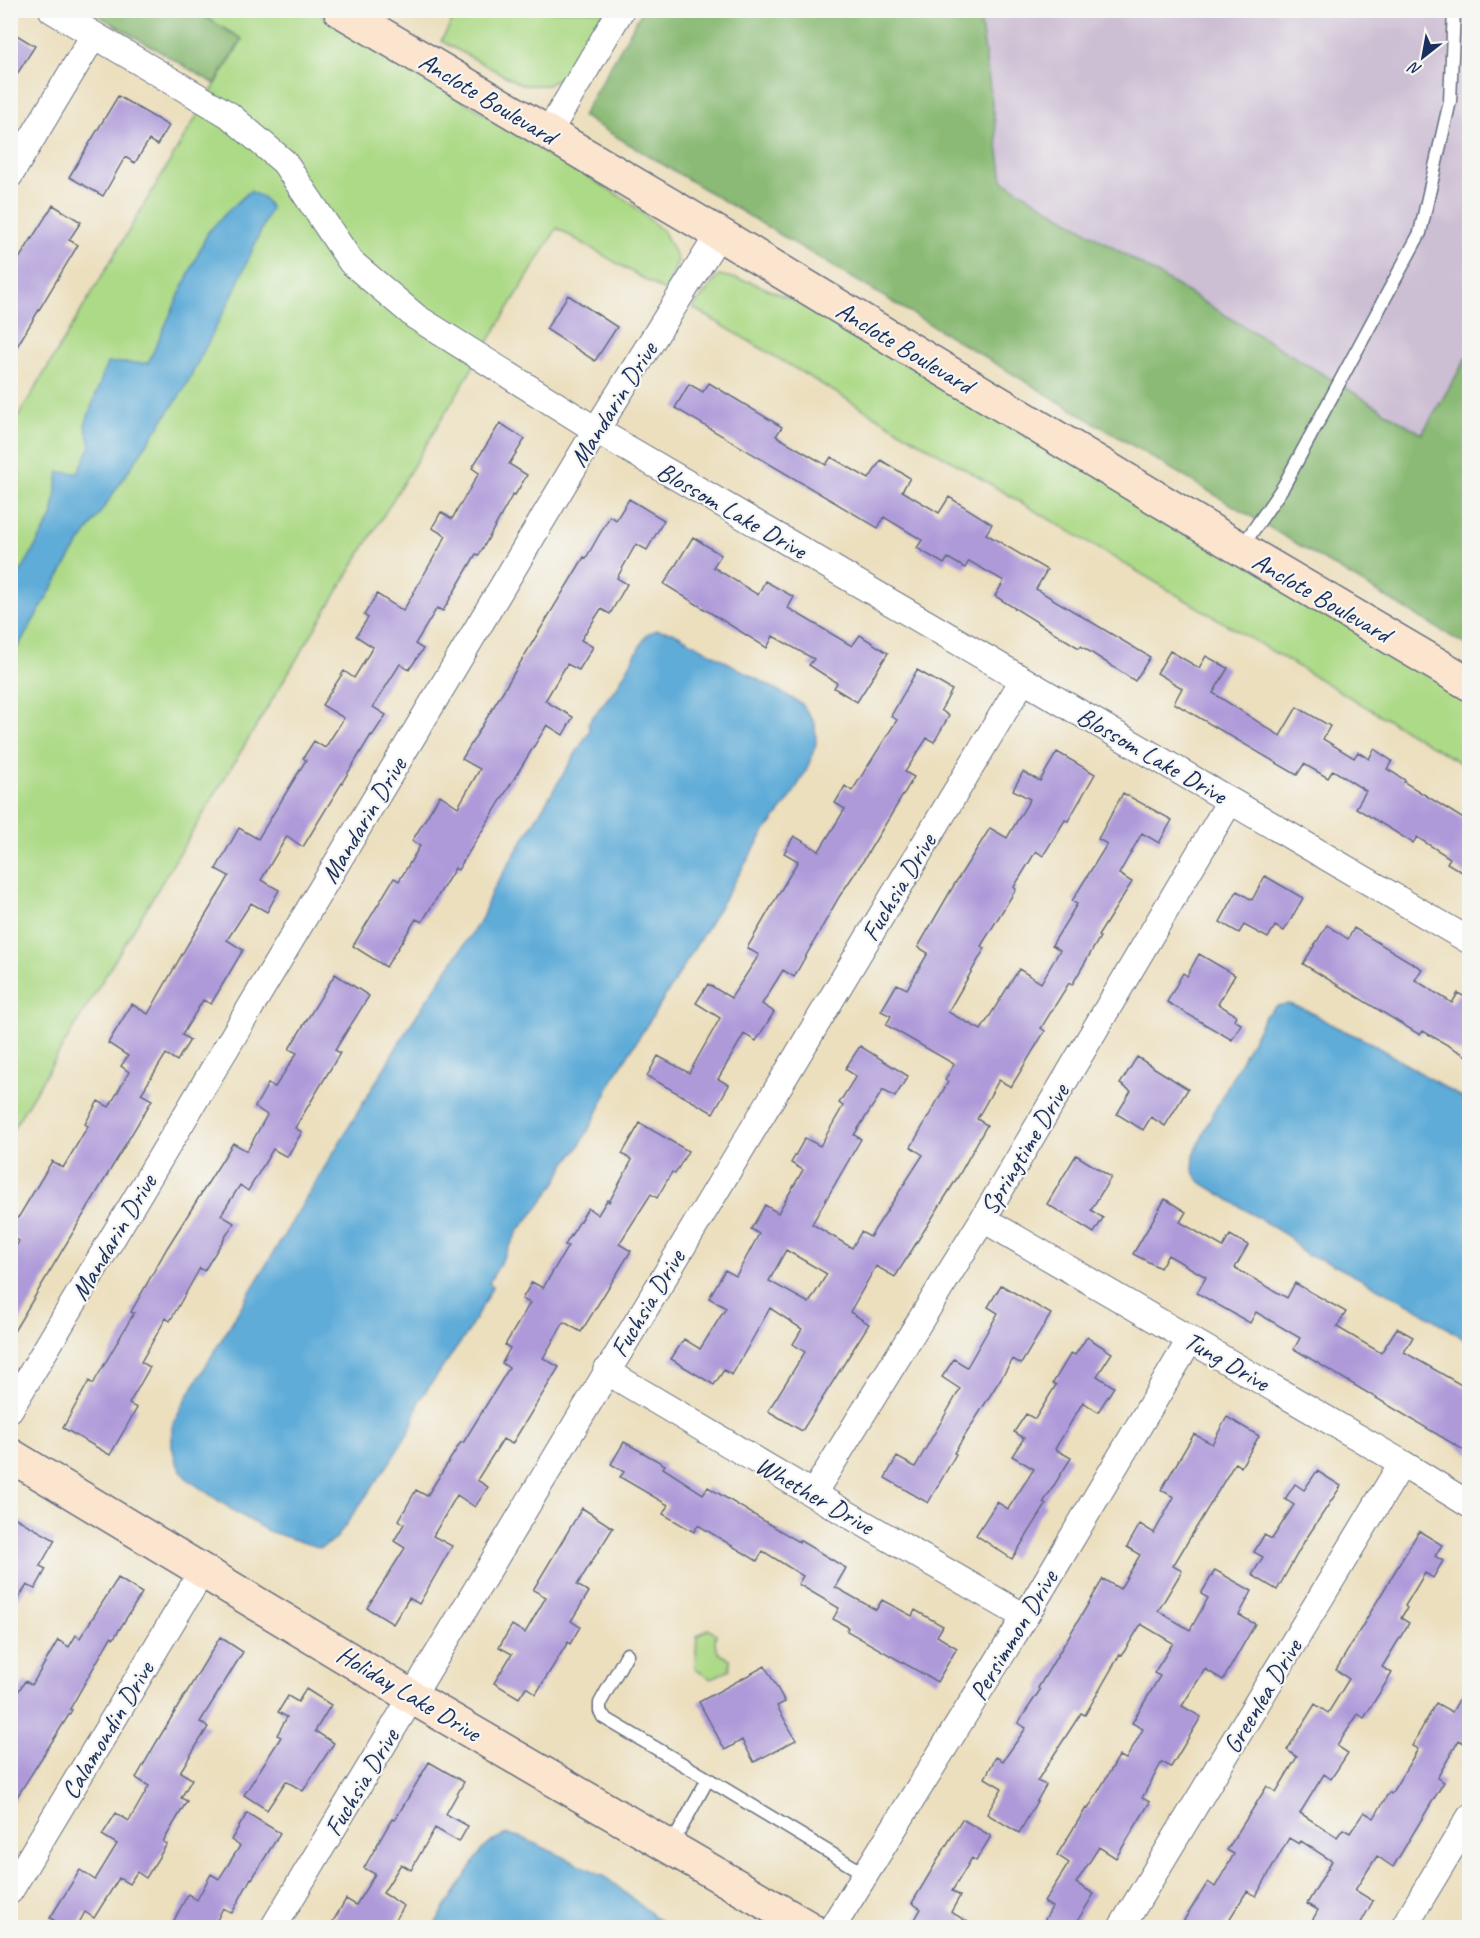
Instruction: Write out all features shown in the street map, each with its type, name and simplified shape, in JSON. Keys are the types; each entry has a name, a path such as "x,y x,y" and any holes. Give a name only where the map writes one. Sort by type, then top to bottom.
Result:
{"street":[{"name":"Blossom Lake Drive","path":"52,10 229,115 284,162 351,262 416,316 596,430 1470,941"},
{"name":"Anclote Boulevard","path":"340,10 1470,684"},
{"path":"548,134 621,10"},
{"path":"10,175 93,35"},
{"name":"Mandarin Drive","path":"10,1409 596,430 719,234"},
{"name":"Fuchsia Drive","path":"273,1928 1023,680"},
{"name":"Springtime Drive","path":"813,1494 983,1220 1230,801"},
{"name":"Tung Drive","path":"983,1220 1402,1463 1470,1505"},
{"name":"Persimmon Drive","path":"832,1928 1025,1617 1190,1340"},
{"name":"Whether Drive","path":"606,1371 1025,1617"},
{"name":"Holiday Lake Drive","path":"10,1455 412,1697 809,1928"},
{"name":"Greenlea Drive","path":"1121,1928 1402,1463"},
{"name":"Calamondin Drive","path":"10,1891 203,1570"},
{"path":"1403,1928 1470,1817"}],"lane":[{"path":"1241,549 1282,487 1420,233 1450,101 1454,10"},
{"path":"627,1654 600,1703 603,1717 865,1874"},
{"path":"670,1847 708,1779"}],"shaded area":[{"path":"979,11 1469,11 1469,354 1422,434 1002,181"}],"green space":[{"path":"91,11 195,11 242,39 215,84"},
{"path":"195,11 315,11 628,201 664,232 678,260 666,292 557,228 11,1132 11,429 242,40"},
{"path":"458,11 605,11 571,70 548,85 522,85 441,41"},
{"path":"642,11 979,11 1003,181 1422,434 1469,354 1469,647 582,116"},
{"path":"719,275 751,282 821,312 1469,692 1469,768 693,308"},
{"path":"708,1629 716,1634 717,1650 730,1659 730,1669 711,1679 695,1669 697,1636"}],"water":[{"path":"250,191 264,198 271,208 232,296 184,389 71,556 11,659 11,589 52,517 59,472 78,473 91,445 85,425 107,363 148,363 208,232"},
{"path":"657,630 673,632 802,704 815,724 816,744 807,769 790,799 763,834 614,1077 577,1150 565,1164 558,1179 539,1206 519,1230 489,1283 493,1286 468,1332 420,1399 410,1430 335,1540 320,1548 268,1531 186,1478 176,1462 172,1446 172,1427 184,1402 410,1025 482,918 491,893 590,730 588,723 618,685 647,634"},
{"path":"1288,1004 1305,1009 1334,1026 1369,1042 1469,1102 1469,1344 1411,1305 1330,1263 1308,1256 1289,1237 1199,1181 1193,1170 1194,1155 1210,1119 1265,1016 1276,1006"},
{"path":"507,1834 523,1838 604,1876 664,1924 664,1927 433,1927 482,1850"}],"building":[{"path":"10,31 35,46 10,85"},
{"path":"118,96 169,126 157,145 149,140 135,163 125,157 103,196 69,177"},
{"path":"53,205 81,222 69,240 78,245 10,358 10,273"},
{"path":"568,295 617,327 595,361 546,329"},
{"path":"709,383 782,427 776,436 826,465 831,457 869,479 881,460 910,478 902,491 939,513 949,497 992,524 986,534 1047,570 1036,589 1150,657 1135,681 1081,646 1079,648 995,596 1004,581 969,561 965,568 948,558 944,564 917,548 922,540 884,517 878,528 675,408 689,384 703,392"},
{"path":"500,423 525,439 509,464 527,475 515,495 513,494 479,555 476,554 443,611 437,608 415,644 423,649 409,670 400,664 373,707 386,715 371,735 303,847 287,836 261,880 279,890 267,912 251,903 227,940 243,950 211,1004 203,1000 182,1035 190,1040 177,1061 166,1054 141,1094 152,1100 10,1338 10,1257 19,1241 10,1235 10,1214 18,1218 52,1161 63,1168 88,1126 85,1124 98,1101 109,1107 129,1072 121,1066 128,1056 108,1043 132,1004 148,1014 229,876 216,869 239,828 258,839 306,760 303,758 314,741 325,748 344,718 322,705 344,671 354,678 373,647 356,636 368,618 364,615 377,594 403,611 446,536 432,528 441,512 452,519 479,473 472,468"},
{"path":"629,499 664,520 647,550 636,544 617,578 627,584 610,614 601,609 581,640 593,647 579,670 567,664 545,701 573,717 563,735 547,725 458,870 455,868 422,922 416,919 386,967 353,946 394,878 399,881 420,846 412,841 440,795 458,807 480,769 462,759 610,516 616,520"},
{"path":"693,537 721,555 713,567 758,595 765,581 794,597 788,608 852,646 860,635 888,653 857,702 834,688 837,683 809,665 814,659 773,636 767,648 664,584"},
{"path":"1170,651 1199,668 1206,656 1228,668 1213,693 1280,736 1297,707 1330,726 1323,739 1354,758 1358,752 1369,759 1374,749 1392,761 1387,769 1470,823 1470,877 1447,863 1450,858 1417,837 1413,843 1356,808 1366,791 1333,770 1328,778 1304,764 1297,775 1174,703 1182,688 1157,673"},
{"path":"917,670 952,690 941,710 949,716 934,742 927,738 905,772 914,777 839,897 794,977 783,970 762,1004 774,1012 756,1041 744,1034 718,1079 729,1085 713,1113 647,1076 658,1056 689,1073 720,1018 696,1003 708,984 731,998 759,955 747,948 798,861 784,853 794,836 819,851 845,809 835,803 845,786 852,791 897,720 891,716"},
{"path":"1057,752 1095,774 1068,821 1065,820 1043,856 1036,851 981,946 985,948 948,1012 981,1030 1019,969 1041,983 1060,950 1052,945 1077,904 1072,901 1107,844 1098,839 1123,793 1172,820 1159,843 1142,833 1119,874 1132,882 1098,936 1100,937 1072,985 1069,983 1041,1028 1045,1031 1011,1087 999,1080 977,1119 987,1125 959,1175 895,1277 876,1266 850,1312 869,1324 802,1431 768,1411 805,1352 793,1344 802,1329 770,1308 732,1375 724,1370 714,1385 671,1359 684,1339 700,1349 726,1308 709,1298 725,1270 736,1276 759,1234 751,1229 765,1205 778,1213 803,1170 791,1163 805,1138 820,1146 843,1106 839,1103 856,1076 845,1069 860,1046 908,1076 895,1097 883,1090 854,1135 861,1139 812,1224 852,1248 861,1232 870,1237 923,1155 911,1147 948,1082 945,1080 954,1064 886,1025 891,1016 881,1011 897,984 907,989 928,953 918,947 990,828 1007,838 1030,799 1013,790 1023,772 1040,781","holes":["786,1250 827,1274 809,1303 769,1281"]},
{"path":"1265,876 1303,898 1284,931 1275,926 1268,938 1244,925 1239,933 1220,922 1237,891 1252,900"},
{"path":"1327,925 1348,939 1354,928 1422,969 1415,980 1452,1003 1458,993 1470,1000 1470,1058 1423,1031 1420,1035 1303,964"},
{"path":"1199,954 1235,975 1218,1004 1236,1015 1234,1020 1241,1024 1232,1040 1167,1002 1183,973 1187,976"},
{"path":"335,974 369,996 335,1050 340,1053 295,1128 302,1132 287,1157 273,1149 248,1191 240,1185 221,1215 234,1223 204,1271 200,1268 170,1321 166,1318 141,1362 150,1367 129,1404 137,1408 110,1455 63,1428 89,1381 93,1384 134,1313 131,1312 167,1248 233,1143 247,1151 267,1115 255,1107 268,1084 275,1087 297,1053 289,1049"},
{"path":"1137,1057 1188,1089 1165,1126 1151,1117 1143,1130 1117,1114 1131,1091 1120,1084"},
{"path":"640,1123 688,1151 675,1174 672,1172 657,1198 651,1194 619,1244 631,1251 581,1332 564,1322 543,1358 559,1367 512,1444 503,1439 477,1480 488,1487 475,1507 457,1495 433,1536 452,1546 419,1604 409,1598 393,1624 367,1608 405,1548 394,1541 404,1524 399,1520 416,1490 427,1496 509,1368 502,1363 510,1348 505,1345 530,1303 522,1299 532,1282 543,1288 568,1246 565,1245 588,1208 598,1215 607,1200 609,1202 632,1160 622,1154"},
{"path":"1076,1155 1111,1177 1091,1210 1103,1218 1094,1233 1047,1204"},
{"path":"1165,1199 1186,1212 1180,1222 1223,1247 1230,1235 1248,1245 1235,1268 1287,1298 1295,1283 1346,1312 1337,1327 1381,1353 1397,1328 1413,1337 1404,1352 1470,1390 1470,1454 1294,1349 1300,1338 1256,1312 1250,1323 1197,1293 1206,1277 1168,1255 1160,1268 1133,1254"},
{"path":"1001,1285 1051,1314 1021,1364 1013,1359 954,1453 956,1454 928,1503 885,1478 897,1457 915,1467 960,1389 942,1377 954,1359 967,1367 998,1313 988,1307"},
{"path":"1087,1337 1112,1353 1097,1376 1114,1387 1098,1412 1083,1402 1055,1449 1071,1458 1043,1503 1046,1505 1012,1559 976,1535 997,1502 1008,1509 1034,1469 1012,1456 1024,1438 1014,1432 1026,1414 1035,1419 1056,1385 1053,1383 1071,1353 1075,1355"},
{"path":"1227,1417 1259,1436 1241,1467 1235,1463 1173,1566 1182,1571 1158,1611 1190,1630 1208,1598 1201,1594 1215,1570 1252,1591 1239,1615 1255,1624 1223,1680 1205,1669 1182,1706 1201,1717 1171,1767 1162,1762 1142,1798 1150,1802 1116,1858 1099,1847 1076,1883 1094,1894 1073,1928 1040,1928 1052,1907 1044,1902 1069,1863 1057,1855 1086,1808 1088,1809 1119,1756 1126,1759 1143,1729 1132,1723 1160,1676 1154,1673 1173,1643 1141,1624 1122,1655 1120,1654 1085,1715 1081,1713 1037,1781 1046,1785 1019,1833 987,1814 1002,1788 985,1778 996,1757 1003,1761 1026,1728 1018,1723 1040,1690 1038,1688 1103,1579 1120,1589 1140,1555 1127,1547 1140,1524 1154,1533 1174,1497 1161,1490 1194,1434 1212,1444"},
{"path":"624,1442 665,1465 663,1468 703,1494 708,1487 846,1568 835,1587 876,1610 882,1600 912,1616 915,1610 943,1626 937,1636 957,1648 937,1682 847,1631 848,1627 833,1619 839,1608 798,1584 803,1576 763,1551 757,1561 698,1525 694,1532 663,1514 668,1505 620,1477 624,1472 611,1464"},
{"path":"1317,1471 1341,1486 1304,1542 1277,1590 1252,1575 1263,1557 1254,1552 1264,1535 1272,1539 1294,1505 1285,1499 1295,1484 1304,1490"},
{"path":"582,1508 613,1528 577,1585 589,1592 571,1621 580,1627 536,1694 526,1687 519,1698 494,1683 512,1654 499,1647 512,1625 525,1633 546,1597 533,1590"},
{"path":"10,1515 55,1540 40,1566 46,1569 35,1589 27,1585 10,1611"},
{"path":"1419,1531 1442,1545 1435,1556 1443,1561 1433,1578 1425,1573 1405,1606 1407,1608 1401,1618 1409,1623 1382,1667 1392,1673 1364,1718 1358,1714 1337,1746 1348,1753 1331,1779 1324,1774 1300,1813 1337,1837 1343,1829 1350,1833 1364,1812 1374,1818 1418,1749 1412,1746 1436,1703 1452,1712 1470,1681 1470,1747 1459,1740 1437,1778 1444,1782 1393,1867 1377,1856 1355,1890 1373,1901 1358,1928 1308,1928 1318,1910 1307,1904 1332,1861 1301,1841 1299,1844 1289,1838 1256,1896 1247,1891 1224,1928 1179,1928 1208,1882 1215,1887 1234,1854 1227,1850 1267,1786 1276,1792 1297,1757 1287,1750 1315,1704 1328,1713 1349,1679 1336,1670"},
{"path":"118,1578 142,1593 114,1638 111,1637 70,1709 72,1710 10,1808 10,1704 25,1681 32,1685 58,1640 69,1647 76,1635 80,1638"},
{"path":"220,1637 243,1652 200,1722 208,1727 180,1772 192,1779 181,1798 187,1801 163,1842 167,1844 146,1878 137,1872 129,1884 119,1878 94,1918 85,1912 76,1928 66,1928 50,1918 80,1870 95,1880 117,1844 102,1835 116,1813 129,1821 149,1786 136,1778"},
{"path":"765,1666 785,1702 777,1706 796,1740 754,1762 742,1740 725,1750 699,1702"},
{"path":"306,1689 331,1705 315,1731 334,1743 303,1791 286,1781 267,1810 244,1795 281,1737 277,1735 287,1717 278,1712 288,1696 298,1702"},
{"path":"429,1762 464,1782 446,1814 468,1826 459,1842 435,1828 411,1870 401,1864 383,1893 404,1906 391,1928 329,1928 346,1899 356,1905 375,1874 364,1868"},
{"path":"247,1813 280,1833 232,1913 223,1908 213,1928 170,1928 188,1894 197,1900 211,1874 219,1879 240,1846 231,1840"},
{"path":"962,1819 991,1836 976,1861 972,1858 952,1891 960,1896 951,1912 978,1928 910,1928 921,1909 912,1903"}]}
